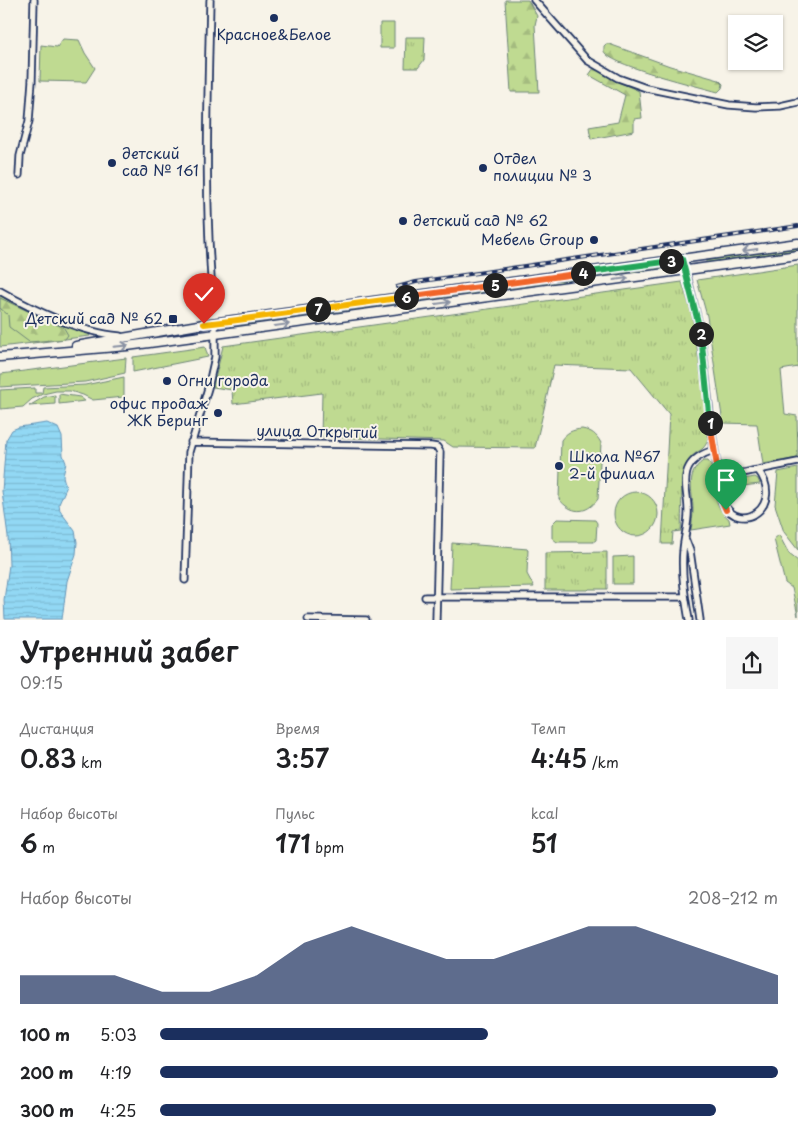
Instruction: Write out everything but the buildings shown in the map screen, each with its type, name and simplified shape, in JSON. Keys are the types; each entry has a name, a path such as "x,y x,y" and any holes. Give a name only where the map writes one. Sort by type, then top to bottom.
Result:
{"main road":[{"path":"37,353 125,336 214,323 798,243"},
{"path":"0,357 127,346 798,255"}],"street":[{"path":"19,175 20,156 29,121 34,0"},
{"path":"210,0 208,214 213,303"},
{"path":"534,0 587,60 618,78 646,88 729,105 780,106 798,102"},
{"path":"682,259 701,334 714,450 723,503 726,510 734,515 743,517 754,515 765,504 767,494 764,477 758,470"},
{"path":"0,291 24,304 76,326 101,334 125,336"},
{"path":"185,580 188,457 215,357 214,323"},
{"name":"улица Открытий","path":"191,442 437,447 440,452 436,597"},
{"path":"689,620 682,567 688,509 686,475 688,468 698,457 714,450"},
{"path":"716,462 725,472 732,474 798,462"},
{"path":"685,538 690,551 700,620"},
{"path":"425,597 685,597"},
{"path":"436,597 436,620"},
{"path":"308,619 366,620"}],"green space":[{"path":"505,0 528,0 537,16 535,25 539,92 511,92"},
{"path":"380,23 394,23 394,48 380,48"},
{"path":"406,37 425,37 424,60 418,68 405,68"},
{"path":"63,39 79,40 95,68 86,82 40,81 41,45 57,47"},
{"path":"606,44 670,66 719,80 723,84 722,88 718,92 626,65 604,52"},
{"path":"594,68 639,91 642,118 634,119 634,131 591,139 589,127 618,122 625,95 589,75"},
{"path":"798,247 798,250 705,263 707,260"},
{"path":"675,265 674,268 232,328 231,326"},
{"path":"798,265 798,367 781,370 785,414 797,416 798,458 763,464 757,424 723,423 707,316 697,280"},
{"path":"682,282 692,314 710,434 703,448 688,461 685,467 681,531 673,532 672,544 662,544 669,414 631,368 554,365 535,448 453,447 444,441 321,437 322,393 233,404 232,390 213,387 223,346"},
{"path":"0,295 31,313 88,333 90,336 0,347"},
{"path":"0,298 64,328 68,335 65,339 29,342 9,327 8,315 0,308"},
{"path":"205,347 208,357 133,372 133,357"},
{"path":"126,358 125,373 85,382 0,387 1,374"},
{"path":"124,377 124,397 93,400 70,391 56,391 32,399 23,407 0,409 0,390 35,388 35,393 42,393 43,387 85,385"},
{"path":"59,394 80,397 85,401 59,404"},
{"path":"55,395 55,404 29,406 44,397"},
{"path":"582,429 593,433 601,443 598,499 589,508 578,511 568,508 559,499 561,440 570,432"},
{"path":"703,461 708,461 711,465 717,502 729,519 730,524 691,530 693,510 692,477 697,466"},
{"path":"798,468 798,550 784,532 775,505 778,472"},
{"path":"755,477 760,484 725,488 727,482"},
{"path":"640,492 652,498 657,505 657,523 652,530 645,535 632,536 620,530 615,523 614,510 620,498 627,493"},
{"path":"557,519 595,520 597,523 596,540 593,542 557,542 552,538 552,524"},
{"path":"779,535 789,554 798,561 798,616 792,588 785,583 774,539"},
{"path":"452,543 528,549 527,574 534,587 450,589"},
{"path":"607,552 607,589 545,590 545,553"},
{"path":"633,556 633,584 613,584 613,557"}],"water":[{"path":"47,423 58,428 62,437 63,455 66,463 63,476 66,488 59,504 60,511 75,531 77,542 76,554 67,581 62,619 5,619 4,600 9,565 8,536 2,491 6,440 12,430 19,427"}],"railway":[{"path":"397,287 416,282 798,226"}],"place":[{"name":"Красное&Белое","path":"274,18"},
{"name":"детский сад № 161","path":"112,163"},
{"name":"Отдел полиции № 3","path":"483,168"},
{"name":"детский сад № 62","path":"403,221"},
{"name":"Мебель Group","path":"594,240"},
{"name":"Детский сад № 62","path":"173,319"},
{"name":"Огни города","path":"167,381"},
{"name":"офис продаж ЖК Беринг","path":"218,413"},
{"name":"Школа №67 2-й филиал","path":"559,466"}],"route":[{"path":"204,324 682,259 694,300 701,334 714,450 723,503 726,510"}]}
